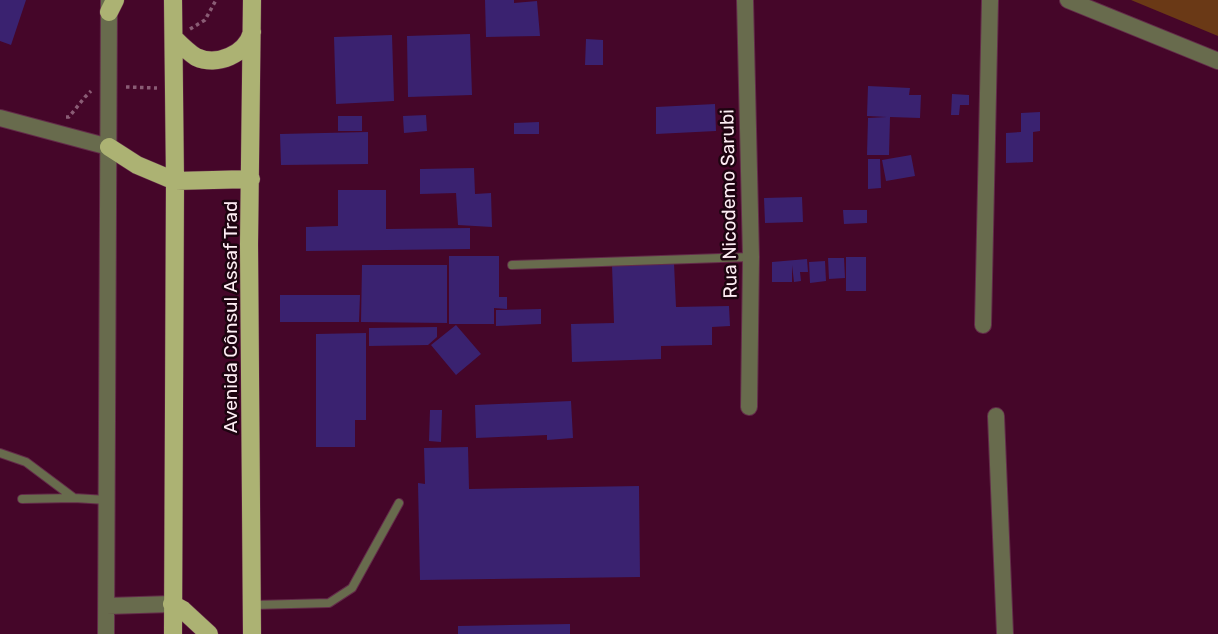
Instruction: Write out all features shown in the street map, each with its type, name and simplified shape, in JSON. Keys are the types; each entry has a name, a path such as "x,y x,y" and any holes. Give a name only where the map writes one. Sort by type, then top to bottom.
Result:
{"main road":[{"path":"173,0 173,634"},
{"name":"Avenida Cônsul Assaf Trad","path":"252,634 249,258 253,0"},
{"path":"174,38 198,58 212,60 226,58 240,50 249,41 253,28"},
{"path":"109,147 137,165 175,181 251,179"},
{"path":"172,604 183,610 209,634"}],"street":[{"name":"Rua Nicodemo Sarubi","path":"745,0 751,257 749,408"},
{"path":"983,325 990,0"},
{"path":"1068,0 1218,61"},
{"path":"106,634 111,4"},
{"path":"0,118 109,147"},
{"path":"996,416 1005,634"},
{"path":"107,606 172,604"}],"lane":[{"path":"512,265 751,257"},
{"path":"0,453 26,462 74,498"},
{"path":"22,499 107,500"},
{"path":"251,605 330,603 352,588 399,503"}],"path":[{"path":"174,38 205,20 216,0"},
{"path":"59,116 69,117 92,91 109,86 174,89"}],"shaded area":[{"path":"1131,0 1218,0 1218,36"}],"building":[{"path":"0,0 26,0 11,45 0,41"},
{"path":"485,0 514,0 514,3 537,1 540,36 486,37"},
{"path":"470,34 472,95 408,97 407,36"},
{"path":"392,35 394,101 336,104 334,37"},
{"path":"586,39 603,40 603,65 585,65"},
{"path":"868,86 910,88 909,95 921,95 920,118 890,117 889,155 867,155 868,118 887,117 867,116"},
{"path":"952,94 969,95 969,105 960,105 959,115 951,115"},
{"path":"715,104 716,131 656,134 656,107"},
{"path":"1040,112 1040,131 1033,132 1033,162 1006,163 1006,133 1021,132 1021,113"},
{"path":"426,115 427,131 404,133 403,116"},
{"path":"338,116 362,116 362,131 338,131"},
{"path":"539,122 539,134 514,134 514,123"},
{"path":"368,132 368,164 281,165 280,134"},
{"path":"911,155 915,176 886,181 882,160"},
{"path":"868,159 880,159 881,188 868,189"},
{"path":"474,168 475,194 491,193 492,227 458,225 456,193 420,194 420,169"},
{"path":"338,190 386,190 386,229 470,228 470,249 306,251 306,227 338,226"},
{"path":"802,197 803,222 765,223 764,198"},
{"path":"843,210 867,210 867,223 844,224"},
{"path":"449,256 499,256 499,297 507,297 507,309 494,308 494,324 449,324"},
{"path":"846,257 866,257 866,291 846,291"},
{"path":"828,258 844,258 845,278 829,279"},
{"path":"807,259 808,272 800,272 801,281 794,282 792,265 792,282 772,282 772,262"},
{"path":"825,261 826,281 810,283 809,262"},
{"path":"674,263 676,307 729,306 730,326 712,327 712,345 661,346 661,359 572,362 571,324 614,323 612,265"},
{"path":"362,265 447,265 447,323 361,322"},
{"path":"280,295 360,295 359,322 280,322"},
{"path":"541,309 541,324 496,326 496,310"},
{"path":"456,325 481,354 456,375 431,345"},
{"path":"437,327 437,337 428,345 369,346 369,328"},
{"path":"366,333 366,420 355,420 355,447 316,447 316,334"},
{"path":"571,401 573,438 547,440 547,435 476,438 475,405"},
{"path":"430,410 442,410 441,442 429,441"},
{"path":"468,447 469,489 639,486 640,577 420,580 418,483 425,484 424,448"},
{"path":"570,624 570,634 458,634 458,626"}]}
